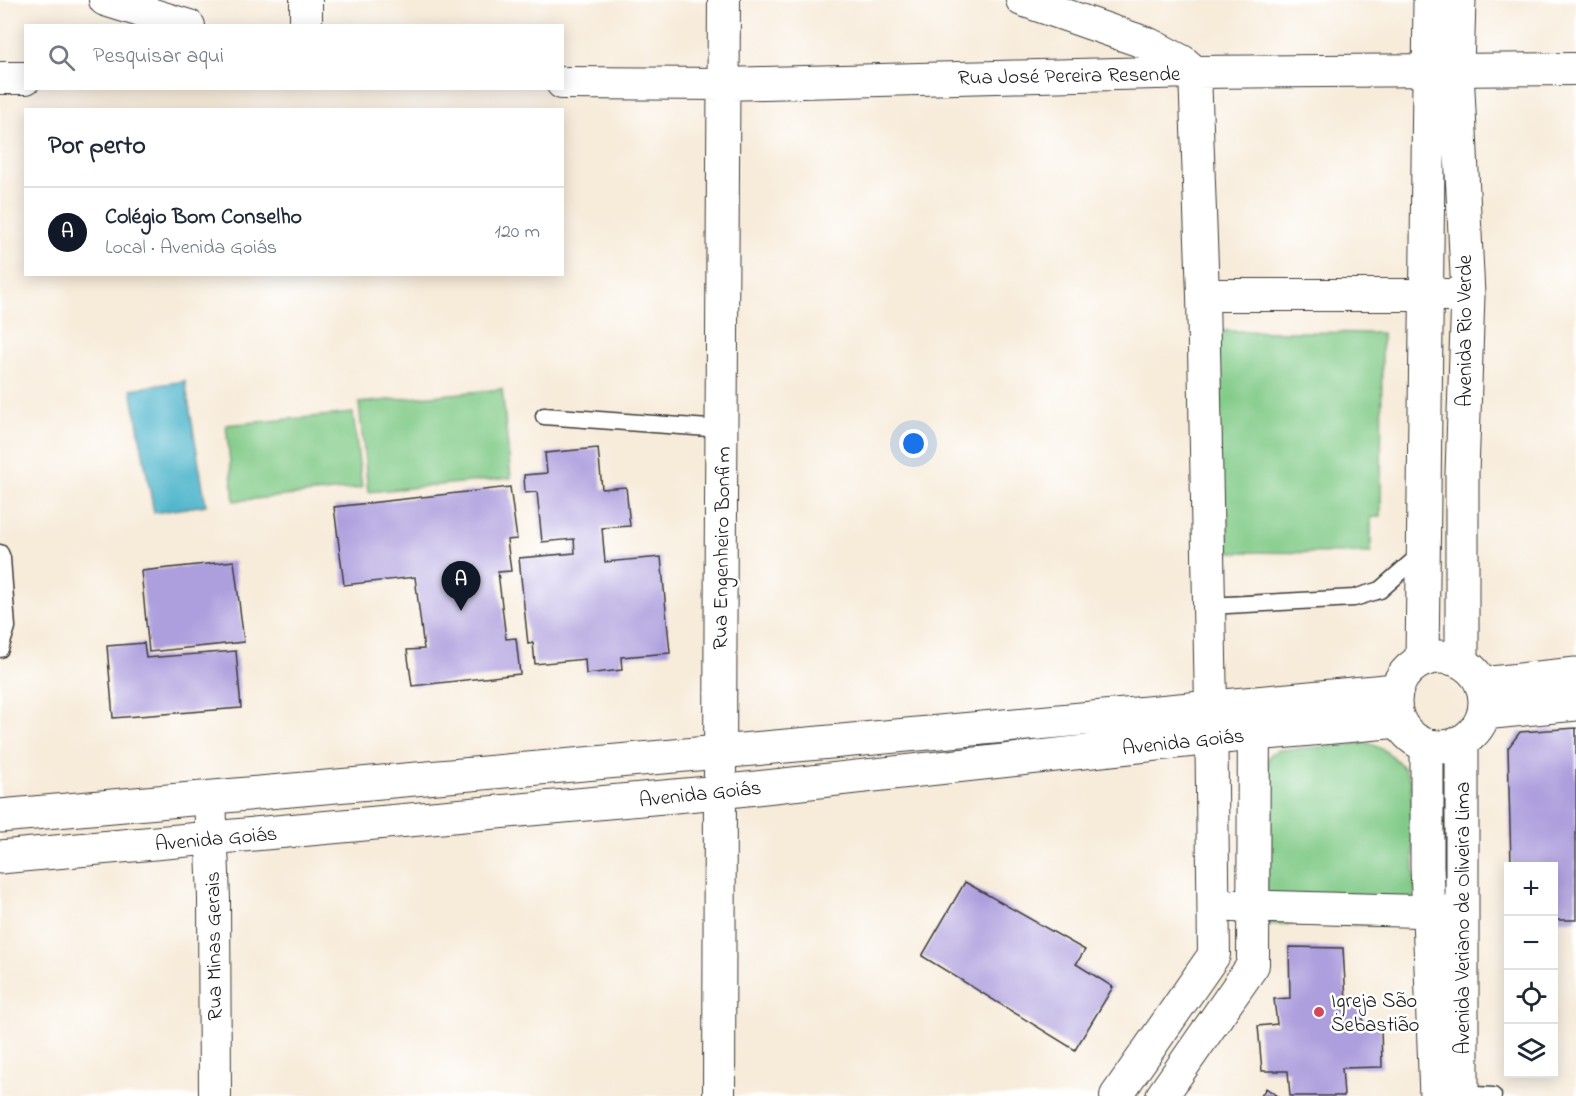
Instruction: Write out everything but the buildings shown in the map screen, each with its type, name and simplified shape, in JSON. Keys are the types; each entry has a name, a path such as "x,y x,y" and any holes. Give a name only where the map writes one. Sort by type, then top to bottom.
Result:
{"main road":[{"name":"Avenida Rio Verde","path":"1430,0 1443,71 1468,295 1462,473 1476,686"},
{"name":"Avenida Rio Verde","path":"1422,660 1427,294 1443,71 1459,0"},
{"path":"1476,686 1479,724 1472,734 1462,741 1445,747 1427,745 1406,732 1397,705 1401,677 1410,667 1435,656 1449,657 1476,686 1576,704"},
{"path":"1476,686 1576,674"},
{"name":"Avenida Goiás","path":"0,816 718,753 1255,719 1397,705"},
{"name":"Avenida Goiás","path":"0,857 718,792 1212,722"},
{"name":"Avenida Veriano de Oliveira Lima","path":"1458,1095 1463,912 1462,741"},
{"name":"Avenida Veriano de Oliveira Lima","path":"1427,745 1428,911 1458,1095"}],"street":[{"path":"105,0 183,24"},
{"path":"306,0 306,24"},
{"name":"Rua Engenheiro Bonfim","path":"718,1096 718,753 724,0"},
{"path":"1022,0 1149,44 1182,61 1195,72 1203,295 1212,722 1214,955 1116,1096"},
{"name":"Rua José Pereira Resende","path":"564,82 724,84 1195,72 1576,69"},
{"path":"0,78 24,78"},
{"path":"1203,295 1468,295"},
{"path":"1162,1096 1252,965 1255,719"},
{"name":"Rua Minas Gerais","path":"210,797 214,899 215,1096"},
{"path":"1213,907 1463,912"}],"lane":[{"path":"544,416 722,429"},
{"path":"1209,606 1354,598 1380,590 1423,552"},
{"path":"0,553 7,627 0,649"}],"green space":[{"path":"1218,331 1382,333 1381,517 1371,517 1371,553 1227,552 1228,513 1218,513"},
{"path":"502,389 511,478 368,492 359,403"},
{"path":"353,413 362,488 234,501 226,425"},
{"path":"1368,743 1394,757 1411,781 1416,925 1267,924 1268,758 1279,750"}],"water":[{"path":"185,381 206,505 154,513 131,389"}],"place":[{"name":"Colégio Bom Conselho","path":"461,611"},
{"name":"Igreja São Sebastião","path":"1319,1012"}]}
